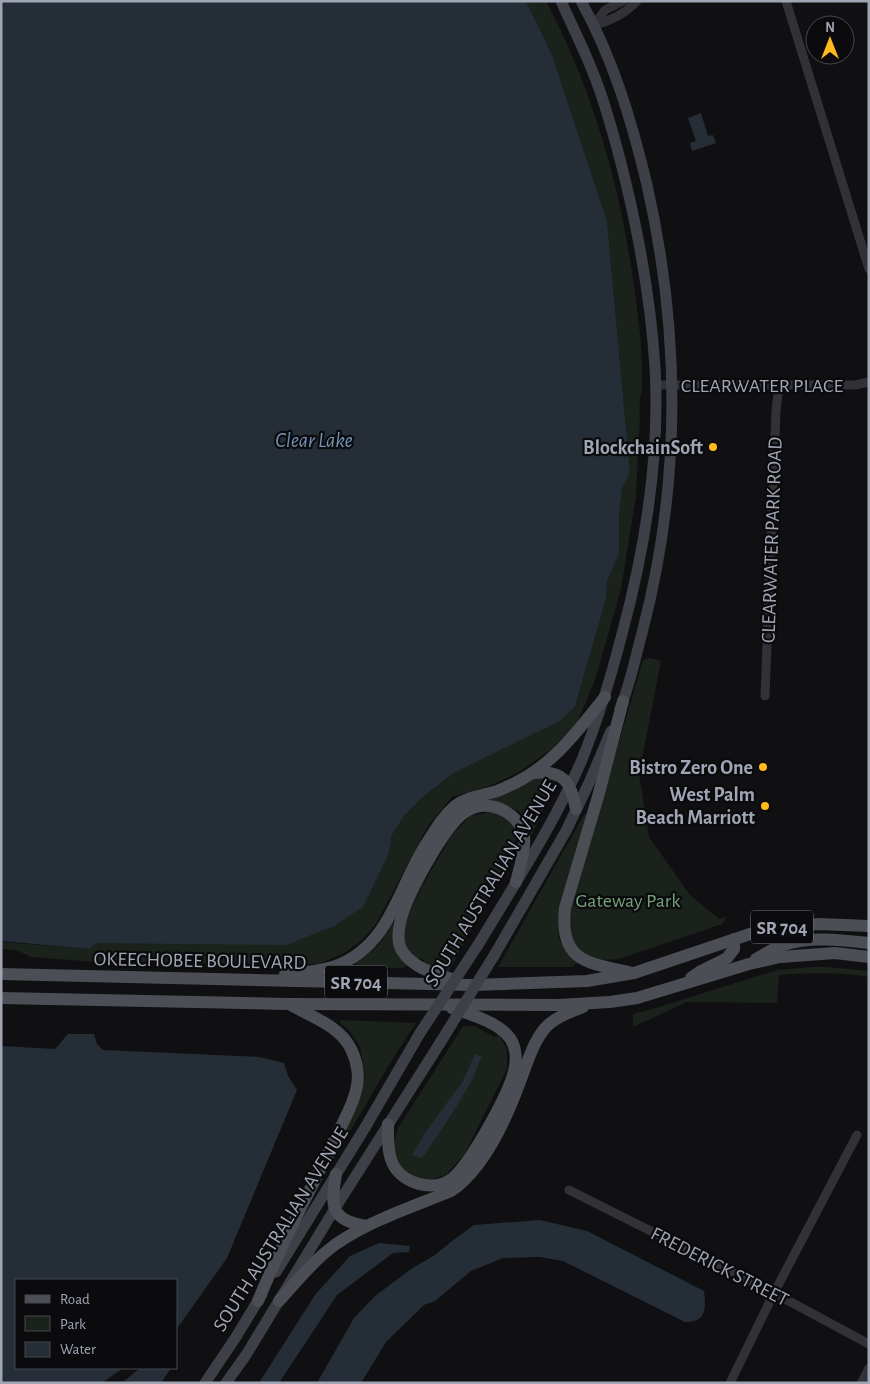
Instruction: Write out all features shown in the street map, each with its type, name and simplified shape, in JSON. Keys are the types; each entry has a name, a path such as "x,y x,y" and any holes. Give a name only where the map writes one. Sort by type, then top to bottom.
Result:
{"main road":[{"name":"SOUTH AUSTRALIAN AVENUE","path":"205,1383 236,1337 366,1126 420,1033 478,945 549,828 592,735 605,697 631,601 647,516 654,430 654,356 645,279 632,207 619,155 597,83 561,1"},
{"name":"SOUTH AUSTRALIAN AVENUE","path":"226,1383 246,1355 334,1210 495,954 566,831 589,783 623,700 649,608 664,523 672,437 670,330 653,212 631,120 594,25 581,1"},
{"path":"574,31 594,25"},
{"path":"241,980 337,966 360,953 380,933 390,918 416,860 438,825 449,812 465,800 494,792 534,773 564,747 605,697"},
{"path":"623,700 594,812 565,908 563,923 564,936 568,944 581,959 593,964 634,973"},
{"path":"534,773 548,772 561,776 570,786 576,809"},
{"path":"472,985 422,969 402,951 399,944 400,923 409,896 443,838 464,813 479,807 497,807 507,811 520,826 524,839 516,882"},
{"name":"OKEECHOBEE BOULEVARD","path":"1,974 472,985 587,981 634,973 662,965 756,932 819,924 869,926"},
{"path":"681,986 701,971 730,955 734,949 734,939"},
{"path":"740,967 771,950 789,943 823,940 869,943"},
{"name":"OKEECHOBEE BOULEVARD","path":"1,998 288,1004 558,1005 637,998 780,957 835,954 869,957"},
{"path":"279,1301 335,1245 366,1226 459,1186 468,1177 498,1130 511,1105 537,1039 555,1019 592,1003"},
{"path":"258,1301 291,1227 326,1159 357,1088 358,1075 355,1060 343,1036 332,1027 288,1004"},
{"path":"388,1124 390,1154 392,1163 397,1170 409,1180 418,1184 426,1186 443,1183 456,1174 473,1153 508,1088 516,1066 515,1050 510,1037 499,1028 480,1018 443,1005"},
{"path":"336,1174 333,1196 334,1210 350,1222 366,1226"}],"street":[{"path":"594,25 605,10 623,1"},
{"path":"594,25 610,21 629,10 637,1"},
{"path":"786,1 869,269"},
{"name":"CLEARWATER PLACE","path":"655,385 855,384 869,382"},
{"name":"CLEARWATER PARK ROAD","path":"765,696 776,410 779,384"},
{"path":"730,1383 774,1293 857,1135"},
{"name":"FREDERICK STREET","path":"569,1190 774,1293 869,1344"},
{"path":"862,1383 869,1369"}],"green space":[{"path":"526,1 546,1 581,76 595,115 607,155 626,236 641,342 642,382 639,407 636,496 621,589 595,680 577,723 553,748 521,771 492,785 452,797 428,826 376,924 362,940 344,953 319,964 97,962 31,957 16,950 1,949 1,942 90,949 96,943 389,853 392,835 404,816 424,796 454,773 560,721 575,707 606,599 607,582 619,554 619,516 622,488 630,472 607,221 552,55"},
{"name":"Gateway Park","path":"650,658 661,661 639,774 649,837 690,895 719,919 727,917 722,924 619,959 602,960 585,955 574,945 567,929 569,912 643,660"},
{"path":"535,778 551,778 556,781 531,836 524,818 518,810 487,800"},
{"path":"492,812 509,822 520,839 515,840 513,856 499,878 449,971 424,964 424,960 419,958 417,960 404,943 403,926 422,886 452,835 470,816"},
{"path":"585,813 587,815 558,917 559,938 567,953 578,962 572,967 498,967"},
{"path":"393,921 393,943 407,965 403,968 357,968 355,963 378,945"},
{"path":"813,967 869,971 869,977 824,973 779,975 777,1003 687,1002 633,1027 633,1014 777,970"},
{"path":"342,1020 416,1023 316,1189 357,1105 365,1077 360,1047 349,1030 339,1022"},
{"path":"463,1026 475,1026 494,1037 499,1035 507,1049 507,1069 464,1155 446,1175 433,1179 420,1179 406,1173 397,1163 393,1145 398,1128"}],"water":[{"name":"Clear Lake","path":"1,1 526,1 552,55 607,221 630,472 622,488 619,516 619,554 607,582 606,599 575,707 560,721 454,773 424,796 404,816 392,835 389,853 363,907 334,926 286,945 96,943 90,949 1,941"},
{"path":"701,113 708,136 713,135 716,143 692,151 690,143 696,141 688,118"},
{"path":"68,1034 94,1034 97,1044 103,1050 259,1057 284,1063 288,1076 297,1090 227,1258 178,1327 178,1279 15,1279 15,1369 122,1369 102,1383 1,1383 1,1046 55,1049"},
{"path":"475,1054 482,1057 473,1078 455,1109 422,1158 412,1155 425,1133 463,1081"},
{"path":"540,1220 587,1231 704,1291 704,1313 698,1320 685,1322 563,1261 540,1257 503,1258 471,1271 435,1301 424,1305 386,1342 361,1383 317,1383 354,1318 375,1296 411,1269 435,1255 474,1225"},
{"path":"379,1243 410,1246 409,1252 393,1253 337,1295 279,1383 259,1383 315,1295 350,1256"},
{"path":"139,1369 170,1369 161,1383 122,1383"}],"place":[{"name":"BlockchainSoft","path":"713,447"},
{"name":"Bistro Zero One","path":"763,767"},
{"name":"West Palm Beach Marriott","path":"765,806"}]}
